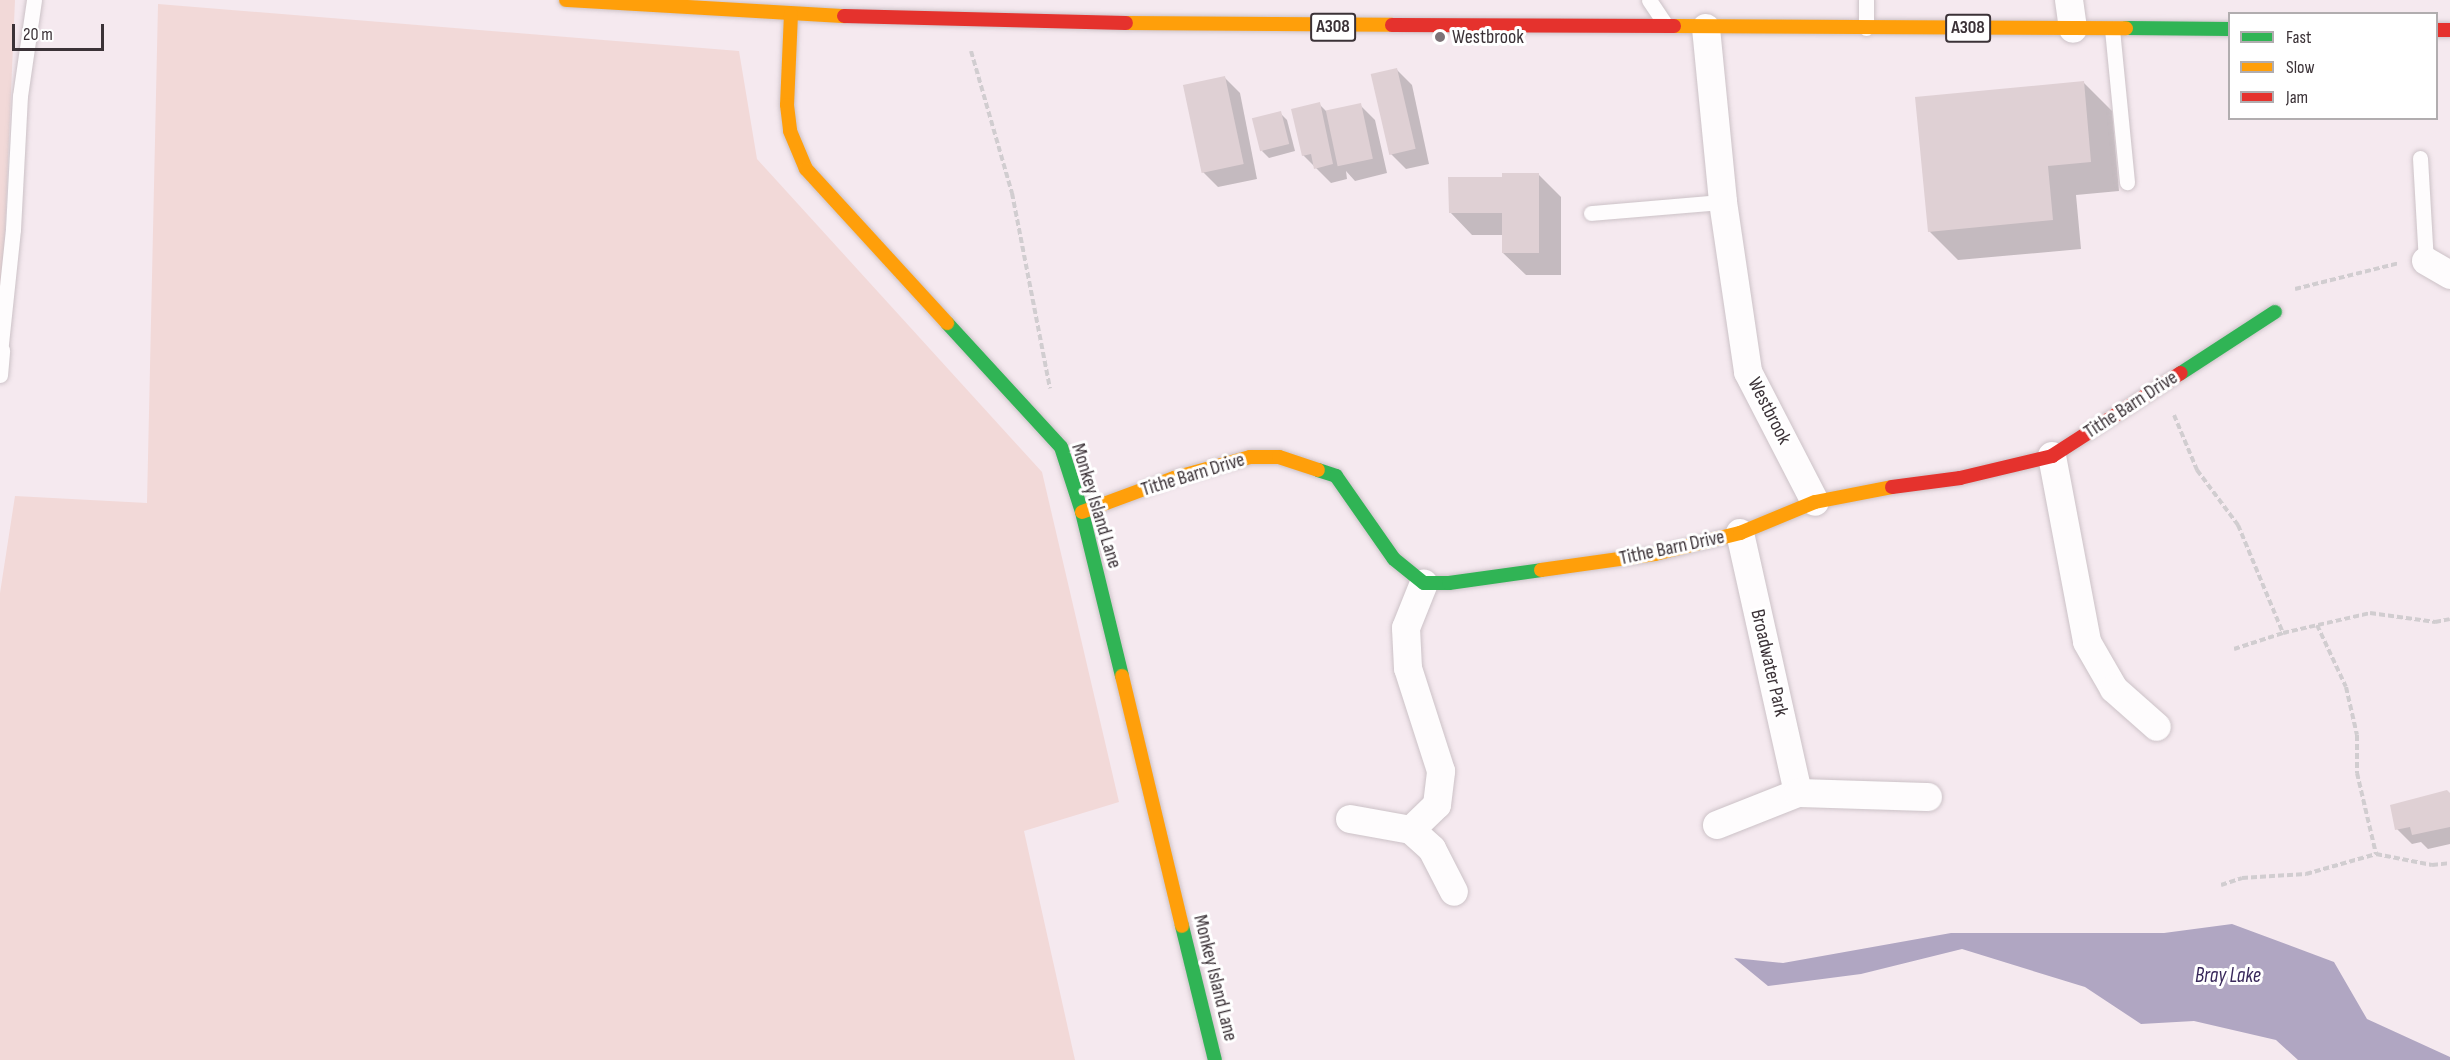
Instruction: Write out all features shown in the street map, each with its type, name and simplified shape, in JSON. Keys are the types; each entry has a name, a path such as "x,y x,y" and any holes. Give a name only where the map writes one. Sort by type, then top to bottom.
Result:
{"street":[{"name":"A308","path":"566,0 791,14 961,21 1248,26 2228,30"},
{"path":"959,0 961,21"},
{"path":"2069,0 2073,29"},
{"name":"Monkey Island Lane","path":"791,14 788,105 790,131 806,169 1061,447 1082,513 1215,1060"},
{"name":"Westbrook","path":"1706,28 1723,202 1748,372 1815,502"},
{"name":"Tithe Barn Drive","path":"1082,513 1174,478 1250,457 1279,457 1336,476 1394,558 1424,583 1449,583 1655,554 1740,533 1815,502 1852,493 1960,478 2052,456 2275,312"},
{"path":"2052,456 2087,642 2114,689 2157,728"},
{"name":"Broadwater Park","path":"1740,533 1798,794"},
{"path":"1411,830 1437,805 1442,771 1408,668 1406,628 1424,583"},
{"path":"1717,825 1798,794 1928,797"},
{"path":"1350,819 1411,830 1432,849 1454,892"}],"lane":[{"path":"0,375 13,230 20,96 34,0"},
{"path":"1649,0 1667,28"},
{"path":"1866,0 1866,28"},
{"path":"2112,29 2127,182"},
{"path":"2420,158 2438,268"},
{"path":"1591,213 1723,202"}],"path":[{"path":"961,21 1012,194 1050,390"},
{"path":"2275,312 2288,291 2398,263 2438,268"},
{"path":"2162,385 2197,470 2238,525 2283,633"},
{"path":"2234,649 2283,633 2370,613 2435,622 2450,619"},
{"path":"2316,626 2346,687 2357,735 2357,773 2376,854"},
{"path":"2221,885 2242,878 2306,874 2376,854 2432,865 2450,863"}],"shaded area":[{"path":"0,0 15,0 0,347"},
{"path":"158,4 739,51 757,159 1042,472 1119,802 1024,831 1075,1060 0,1060 0,593 15,496 147,503"}],"water":[{"name":"Bray Lake","path":"2232,924 2334,962 2367,1019 2450,1057 2450,1060 2298,1060 2276,1040 2194,1021 2141,1024 2085,987 1962,949 1861,974 1768,986 1734,958 1783,963 1951,933 2164,933"}],"building":[{"path":"1397,68 1416,149 1389,155 1371,74"},
{"path":"1225,76 1244,164 1202,173 1183,85"},
{"path":"2084,81 2091,162 2048,166 2053,220 1928,232 1915,97"},
{"path":"1320,102 1333,164 1314,169 1311,154 1302,156 1291,109"},
{"path":"1361,103 1373,159 1338,166 1326,110"},
{"path":"1281,111 1289,144 1260,151 1252,118"},
{"path":"1502,173 1539,173 1539,253 1502,253 1502,213 1449,213 1448,177 1502,177"},
{"path":"2447,790 2450,793 2450,827 2412,835 2410,827 2395,830 2390,805"}],"traffic: fast":[{"path":"2126,28 2228,29"},
{"path":"2181,373 2275,312"},
{"path":"947,323 1061,447 1082,512 1122,676"},
{"path":"1318,470 1336,476 1394,559 1424,583 1449,583 1541,570"},
{"path":"1182,926 1215,1060"}],"traffic: slow":[{"path":"566,0 844,16"},
{"path":"791,14 787,105 790,131 806,169 947,323"},
{"path":"1126,23 1392,25"},
{"path":"1674,26 2126,28"},
{"path":"1082,512 1174,478 1250,457 1279,457 1318,470"},
{"path":"1541,570 1655,554 1740,533 1815,502 1892,487"},
{"path":"1122,676 1182,926"}],"traffic: jam":[{"path":"844,16 1126,23"},
{"path":"1392,25 1674,26"},
{"path":"2438,30 2450,30"},
{"path":"1892,487 1960,478 2052,456 2181,373"}],"place":[{"name":"Westbrook","path":"1440,37"}]}
